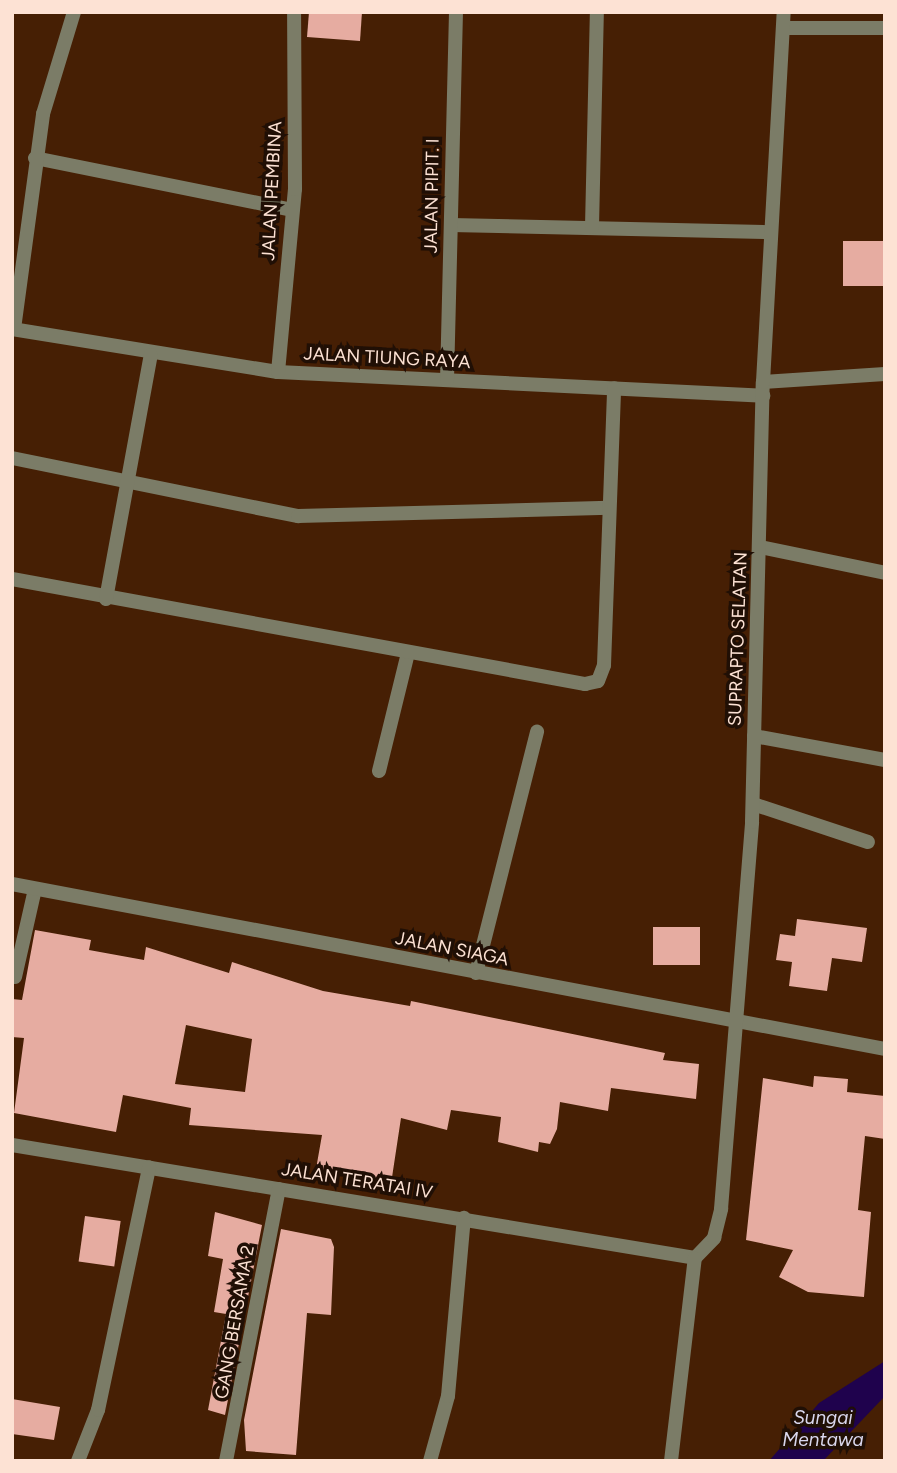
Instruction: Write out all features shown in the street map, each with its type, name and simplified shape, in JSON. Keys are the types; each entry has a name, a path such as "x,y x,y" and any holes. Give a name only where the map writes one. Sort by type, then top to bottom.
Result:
{"street":[{"path":"13,329 35,158 74,12"},
{"name":"JALAN PEMBINA","path":"278,372 292,210 294,12"},
{"name":"JALAN PIPIT. I","path":"447,380 456,12"},
{"path":"592,227 597,12"},
{"name":"SUPRAPTO SELATAN","path":"695,1258 715,1238 721,1209 738,1022 753,804 763,389 784,12"},
{"path":"783,28 885,27"},
{"path":"35,158 292,210"},
{"path":"451,225 770,232"},
{"name":"JALAN TIUNG RAYA","path":"13,329 151,355 278,372 614,388 763,389 885,374"},
{"path":"106,599 125,482 151,355"},
{"path":"12,579 106,599 585,684 598,681 604,665 614,388"},
{"path":"12,458 125,482 324,517 609,508"},
{"path":"760,547 885,573"},
{"path":"379,771 408,653"},
{"path":"475,973 537,732"},
{"path":"754,736 885,760"},
{"path":"753,804 868,842"},
{"name":"JALAN SIAGA","path":"12,884 885,1049"},
{"path":"15,977 34,889"},
{"name":"JALAN TERATAI IV","path":"12,1145 695,1258"},
{"path":"78,1461 98,1410 149,1167"},
{"name":"GANG BERSAMA 2","path":"226,1461 279,1189"},
{"path":"430,1461 448,1396 464,1218"},
{"path":"671,1461 695,1258"}],"water":[{"name":"Sungai Mentawa","path":"885,1361 885,1396 823,1461 769,1461 819,1403"}],"building":[{"path":"309,12 362,12 360,41 307,37"},
{"path":"843,241 885,241 885,286 843,286"},
{"path":"797,919 867,928 862,962 832,958 827,991 789,986 792,962 776,960 780,934 795,936"},
{"path":"653,927 700,927 700,965 653,965"},
{"path":"35,930 91,940 89,950 144,960 146,947 229,973 232,962 323,991 410,1006 411,1001 665,1053 663,1060 699,1064 696,1099 611,1088 608,1111 560,1102 557,1129 550,1144 539,1142 538,1152 498,1142 501,1117 451,1110 447,1130 401,1118 391,1184 316,1169 322,1135 189,1125 191,1108 123,1095 116,1132 14,1113 24,1038 12,1037 12,999 22,1000","holes":["186,1025 252,1039 245,1092 175,1084"]},
{"path":"814,1076 848,1079 847,1092 885,1096 885,1139 865,1136 858,1210 871,1212 864,1297 808,1292 779,1277 793,1250 746,1240 763,1078 813,1087"},
{"path":"215,1212 262,1225 225,1415 208,1410 226,1314 214,1312 223,1259 208,1256"},
{"path":"85,1216 121,1221 114,1267 79,1262"},
{"path":"281,1229 331,1239 334,1247 331,1315 307,1313 296,1455 246,1451 244,1420"},
{"path":"12,1399 60,1407 54,1440 12,1434"}]}
